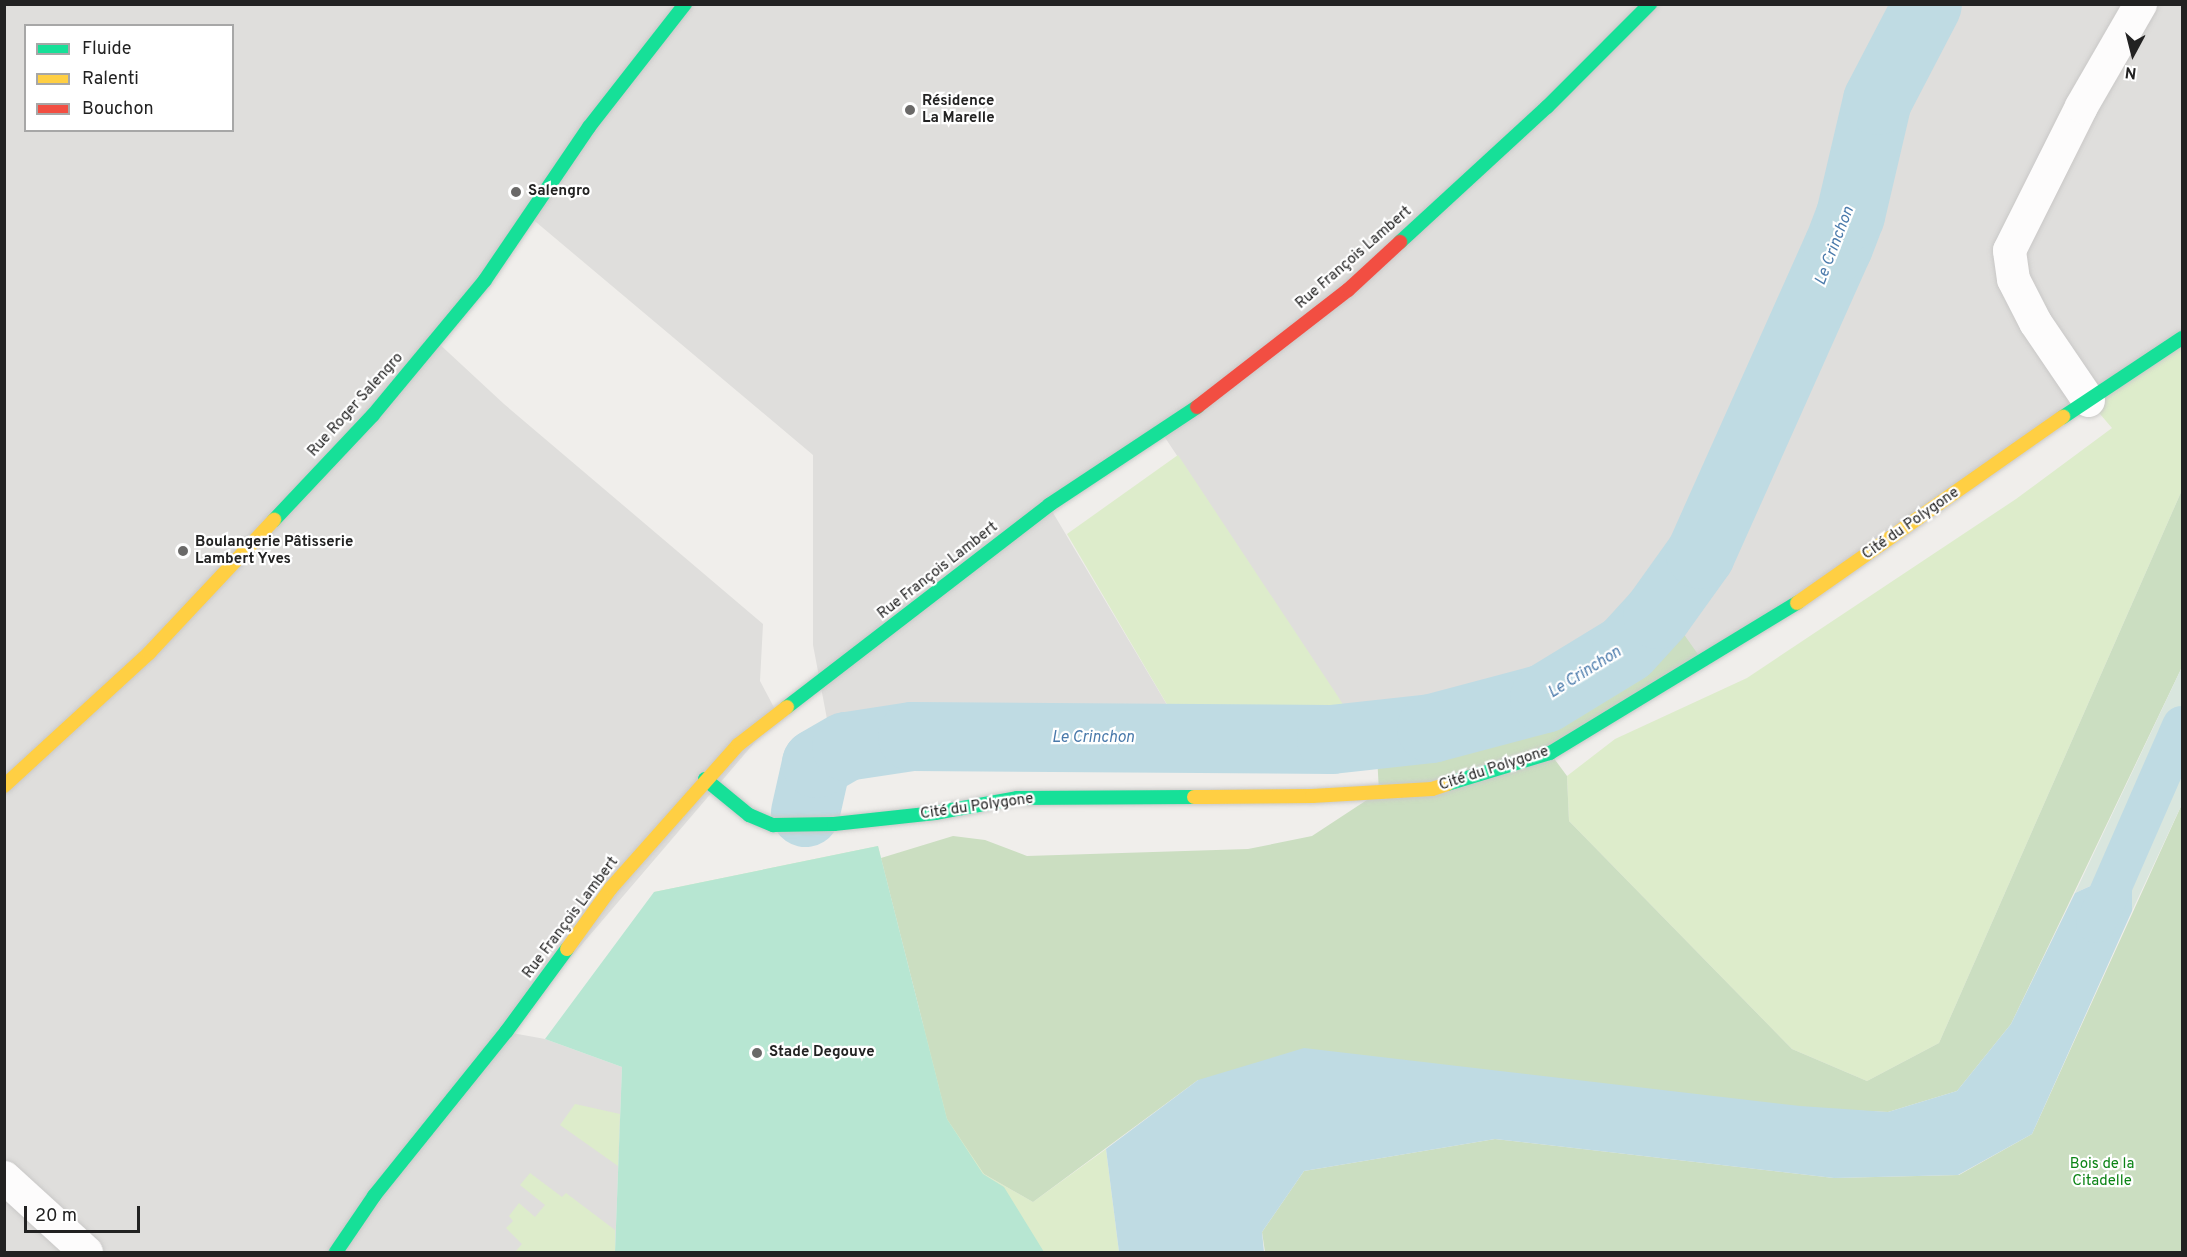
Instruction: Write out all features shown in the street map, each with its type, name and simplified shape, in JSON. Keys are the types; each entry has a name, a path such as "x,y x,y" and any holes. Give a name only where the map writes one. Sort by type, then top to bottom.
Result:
{"street":[{"name":"Rue Roger Salengro","path":"4,786 149,653 373,415 485,280 589,127 685,4"},
{"name":"Rue François Lambert","path":"336,1252 374,1196 506,1032 612,888 705,779 738,745 1049,506 1209,399 1348,290 1547,107 1650,4"},
{"path":"2088,400 2035,321 2013,279 2009,250 2081,106 2140,4"},
{"name":"Cité du Polygone","path":"705,779 749,815 773,825 834,824 935,813 1017,798 1312,796 1432,789 1550,753 1636,703 1807,597 2088,400 2182,338"},
{"path":"4,1177 86,1252"}],"shaded area":[{"path":"5,5 2182,5 2182,338 1702,660 1654,606 1616,647 1541,688 1516,696 1354,722 1160,430 1049,506 1179,725 827,719 813,645 813,455 530,217 435,340 504,404 763,624 760,681 778,715 507,1032 545,1039 622,1067 615,1252 5,1252"},
{"path":"1919,5 1935,5 1887,88 1856,228 1818,336 1698,576 1658,635 1618,671 1511,737 1443,749 1300,761 966,757 857,764 833,782 829,817 787,819 787,779 796,757 827,719 1253,728 1354,722 1516,696 1541,688 1616,647 1646,618 1690,555 1803,310 1835,224 1876,88"},
{"path":"2182,667 2182,804 2132,911 2131,867 2075,893"}],"green space":[{"path":"2182,338 2182,490 1939,1043 1867,1081 1792,1049 1569,821 1567,776 1615,739 1747,678 2016,499 2112,428 2088,400"},
{"path":"1178,455 1354,722 1253,728 1179,725 1067,534"},
{"path":"2182,490 2182,667 2011,1024 1957,1091 1888,1112 1198,1080 1033,1202 984,1174 947,1119 881,858 953,836 985,840 1027,856 1248,849 1312,836 1379,792 1377,755 1511,737 1629,663 1671,616 1702,660 1550,753 1567,776 1569,821 1792,1049 1867,1081 1939,1043"},
{"name":"Bois de la Citadelle","path":"2182,804 2182,1252 1265,1252 1262,1232 1304,1171 1495,1139 1834,1178 1959,1175 2032,1134"},
{"path":"878,846 921,1019 984,1174 1033,1202 1106,1149 1119,1252 975,1252 660,915 654,892"},
{"name":"Stade Degouve","path":"878,846 947,1119 983,1174 1004,1187 1044,1252 615,1252 622,1067 545,1039 654,892"},
{"path":"575,1104 620,1114 618,1166 560,1125"},
{"path":"530,1173 562,1197 566,1193 615,1230 615,1252 515,1252 522,1244 506,1228 513,1221 509,1216 519,1203 535,1217 545,1205 520,1185"}],"water":[{"path":"2132,867 2132,911 2032,1134 1958,1175 1834,1178 1495,1139 1304,1171 1262,1232 1264,1252 1119,1252 1106,1149 1198,1080 1304,1048 1800,1106 1888,1112 1957,1091 2011,1024 2075,893"}],"waterway":[{"name":"Le Crinchon","path":"805,812 816,763 846,746 912,736 1331,739 1431,728 1544,698 1626,648 1657,614 1700,554 1838,246 1850,215 1877,100 1927,4"},
{"path":"2096,923 2182,726"}],"traffic: fast":[{"path":"274,520 373,415 485,280 589,127 685,4"},
{"path":"1400,242 1547,107 1650,4"},
{"path":"2063,417 2182,338"},
{"path":"787,707 1049,505 1197,407"},
{"path":"1447,784 1550,753 1797,603"},
{"path":"705,779 749,815 773,825 834,824 935,813 1017,798 1194,797"},
{"path":"336,1252 374,1196 506,1032 567,949"}],"traffic: slow":[{"path":"1797,603 2063,417"},
{"path":"4,786 149,653 274,520"},
{"path":"567,949 611,888 738,745 787,707"},
{"path":"1194,797 1312,796 1432,789 1447,784"}],"traffic: jam":[{"path":"1197,407 1348,290 1400,242"}],"place":[{"name":"Résidence La Marelle","path":"910,110"},
{"name":"Salengro","path":"516,192"},
{"name":"Boulangerie Pâtisserie Lambert Yves","path":"183,551"},
{"name":"Stade Degouve","path":"757,1053"}]}
